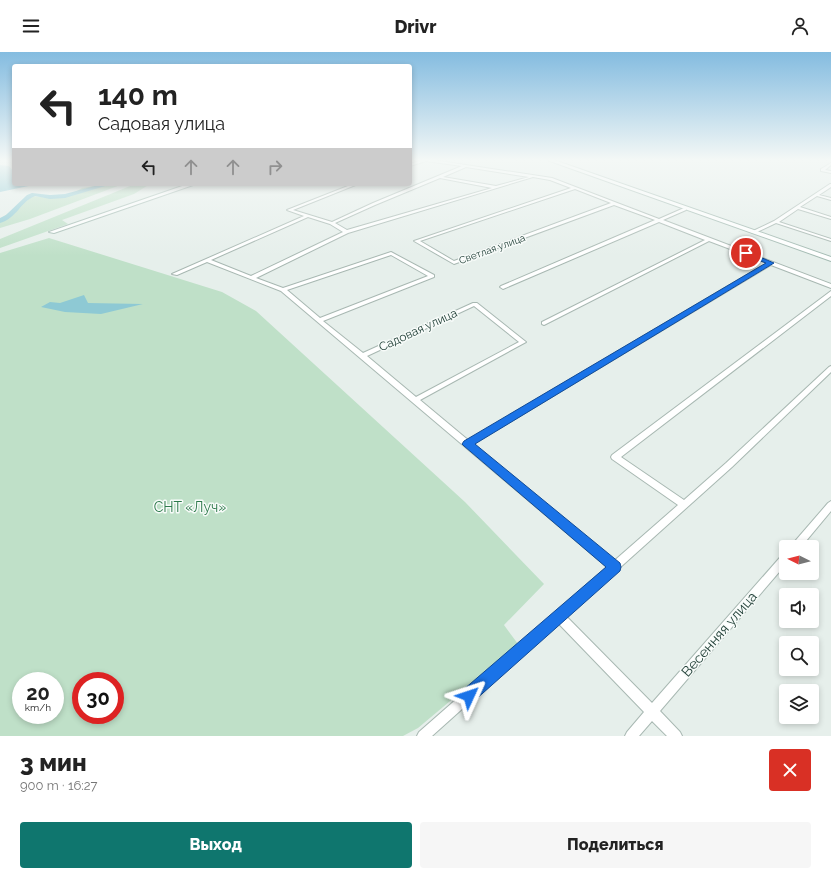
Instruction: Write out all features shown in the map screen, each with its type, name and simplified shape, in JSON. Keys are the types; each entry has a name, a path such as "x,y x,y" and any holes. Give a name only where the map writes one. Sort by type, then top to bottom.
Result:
{"street":[{"path":"52,232 170,192"},
{"path":"336,192 289,210 332,223 346,232"},
{"path":"332,223 403,192"},
{"path":"251,278 346,232 481,192"},
{"name":"Светлая улица","path":"563,192 416,241 454,263 615,203"},
{"path":"585,192 831,286"},
{"path":"639,192 831,259"},
{"path":"753,232 776,222 821,192"},
{"path":"816,195 831,199"},
{"path":"504,287 661,220 685,208"},
{"path":"798,208 831,218"},
{"path":"175,274 307,216"},
{"path":"776,222 831,240"},
{"path":"544,323 710,239"},
{"path":"283,290 391,253 432,276 320,320"},
{"name":"Садовая улица","path":"206,260 283,290 615,567"},
{"path":"467,444 771,263"},
{"path":"684,505 615,457 831,293"},
{"name":"Садовая улица","path":"362,356 475,304 523,342 415,400"},
{"path":"424,736 684,505 831,368"},
{"path":"800,540 831,505"},
{"name":"Весенняя улица","path":"630,736 779,565"},
{"path":"559,617 676,736"}],"green space":[{"path":"75,192 102,192 30,219 0,228 0,219 33,196 50,198 68,196"},
{"path":"116,192 137,192 62,220 68,224 0,248 0,239"},
{"name":"СНТ «Луч»","path":"49,238 222,292 256,311 465,502 544,584 504,625 518,644 418,728 403,736 0,736 0,253"}],"water":[{"path":"84,295 88,303 143,304 101,314 65,312 41,307 50,302 60,303"}],"waterway":[{"path":"0,221 9,217 29,196 34,194 50,197 65,196 80,192"}],"route":[{"path":"469,696 615,567 467,444 771,263 746,253"}]}
